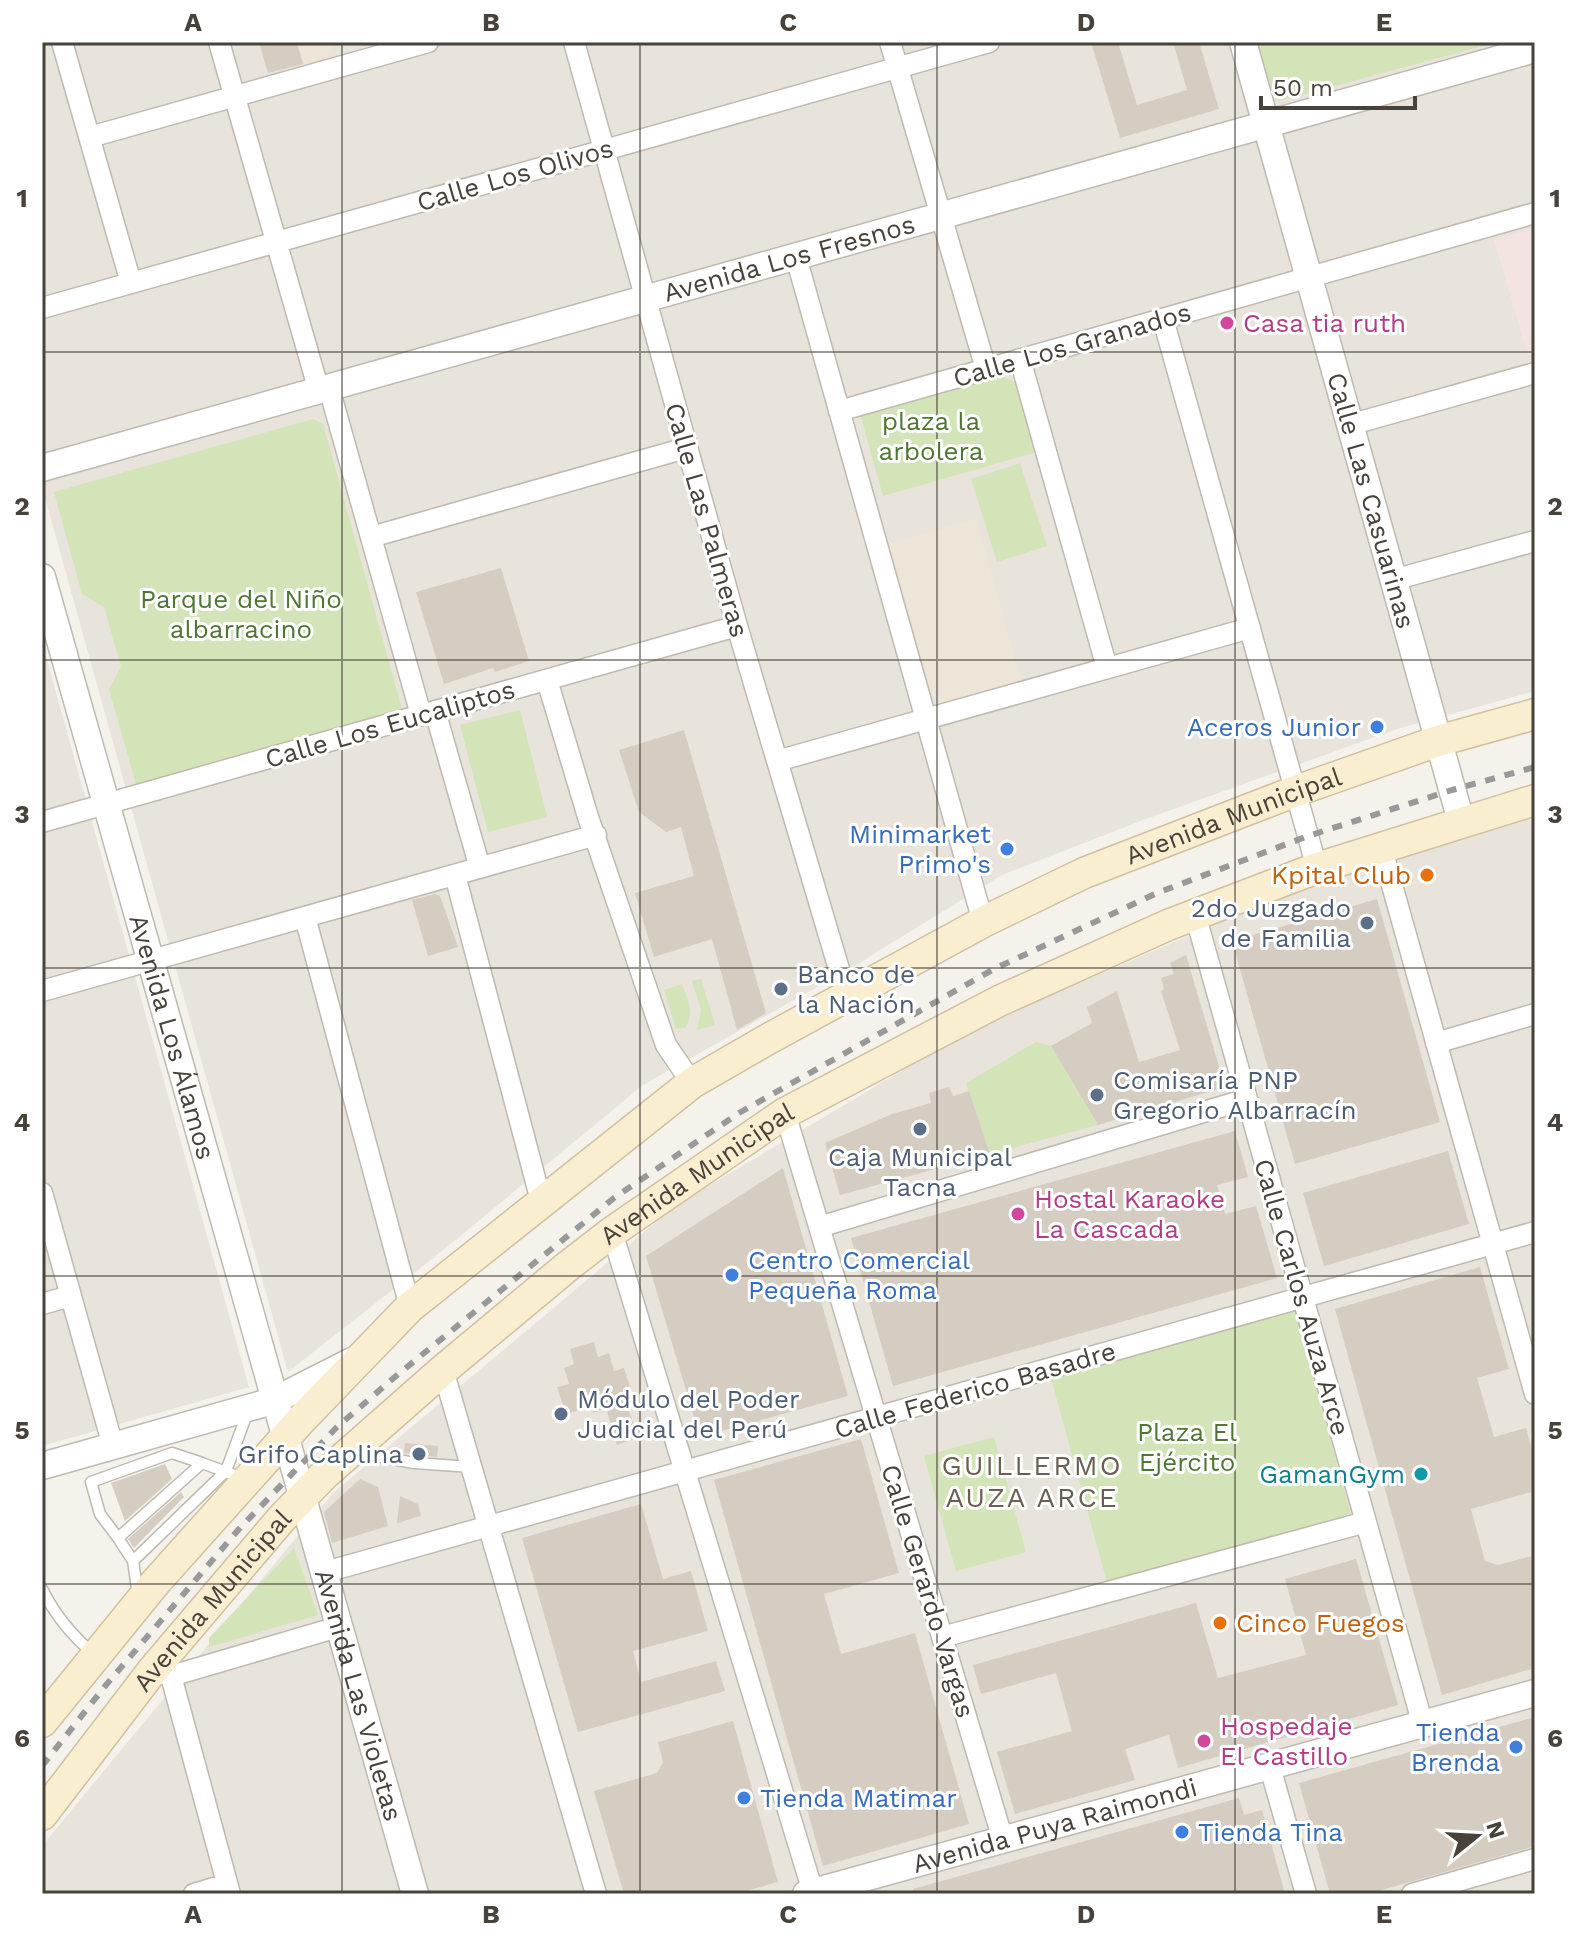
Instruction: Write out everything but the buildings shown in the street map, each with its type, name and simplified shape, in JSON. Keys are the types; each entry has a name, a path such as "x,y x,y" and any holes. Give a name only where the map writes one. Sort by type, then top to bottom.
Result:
{"main road":[{"name":"Avenida Municipal","path":"42,1722 139,1605 237,1476 284,1439 410,1307 692,1083 983,922 1135,851 1438,741 1535,714"},
{"name":"Avenida Municipal","path":"42,1815 162,1674 301,1497 443,1370 612,1232 785,1113 999,1001 1195,914 1381,846 1535,800"}],"street":[{"path":"62,42 131,283"},
{"path":"219,42 275,242 480,868"},
{"name":"Calle Las Palmeras","path":"574,42 686,448 847,996"},
{"path":"890,42 986,369"},
{"name":"Calle Los Olivos","path":"42,308 989,42"},
{"name":"Calle Las Casuarinas","path":"1243,42 1461,821"},
{"path":"90,137 418,43"},
{"name":"Avenida Los Fresnos","path":"42,468 1535,49"},
{"name":"Calle Los Granados","path":"839,411 1535,213"},
{"path":"796,257 983,922"},
{"path":"1163,319 1317,868"},
{"path":"1020,359 1107,668"},
{"path":"1349,425 1535,373"},
{"path":"371,537 686,448"},
{"path":"1393,580 1535,541"},
{"name":"Avenida Los Álamos","path":"42,577 149,960 261,1404 284,1439 301,1497"},
{"name":"Calle Los Eucaliptos","path":"42,822 737,626"},
{"path":"777,761 1250,628"},
{"path":"547,680 588,817 666,1045 692,1083"},
{"path":"42,991 596,835"},
{"path":"1381,846 1535,1394"},
{"path":"455,875 541,1201"},
{"name":"Calle Carlos Auza Arce","path":"1195,914 1423,1725"},
{"path":"305,917 410,1307"},
{"path":"1436,1043 1535,1014"},
{"path":"819,1227 1247,1099"},
{"name":"Calle Gerardo Vargas","path":"785,1113 1003,1840"},
{"path":"42,1193 113,1446"},
{"path":"612,1232 810,1893"},
{"name":"Calle Federico Basadre","path":"322,1573 1535,1232"},
{"path":"42,1304 71,1296"},
{"path":"42,1466 261,1404 364,1355"},
{"path":"443,1370 596,1894"},
{"name":"Avenida Las Violetas","path":"301,1497 415,1894"},
{"path":"942,1637 1366,1522"},
{"path":"194,1894 229,1889 162,1674 338,1627"},
{"name":"Avenida Puya Raimondi","path":"810,1893 1535,1693"},
{"path":"1270,1767 1306,1894"},
{"path":"1412,1894 1535,1859"}],"lane":[{"path":"133,1561 237,1476 261,1404"},
{"path":"352,1451 414,1463 472,1467"},
{"path":"91,1482 172,1453 237,1476"},
{"path":"84,1454 100,1514 133,1561 139,1605"},
{"path":"118,1538 202,1463"},
{"path":"42,1589 72,1636 96,1657"}],"shaded area":[{"path":"42,42 1535,42 1535,691 1400,728 1143,820 1002,875 856,965 643,1085 447,1247 288,1372 42,487"},
{"path":"297,42 335,42 326,56 304,67"},
{"path":"1535,228 1535,354 1528,356 1494,240"},
{"path":"976,519 1021,681 935,705 889,543"},
{"path":"42,642 249,1387 42,1446"},
{"path":"1535,814 1535,1894 42,1894 42,1846 333,1493 675,1206 970,1030 1358,863"}],"green space":[{"path":"1256,42 1498,42 1279,101 1272,97"},
{"name":"plaza la arbolera","path":"996,373 1020,385 1041,451 883,496 859,410"},
{"name":"Parque del Niño albarracino","path":"313,419 323,424 402,709 399,715 136,784 109,689 121,667 104,607 82,594 54,492"},
{"path":"1020,463 1047,546 997,562 971,479"},
{"path":"520,710 547,817 488,832 460,725"},
{"path":"701,979 715,1025 697,1030 701,1010 692,981"},
{"path":"682,984 690,1006 690,1017 685,1028 676,1029 664,990"},
{"path":"1036,1042 1051,1046 1098,1125 990,1154 966,1083"},
{"name":"Plaza El Ejército","path":"1294,1305 1351,1515 1107,1582 1049,1371"},
{"path":"994,1437 1026,1552 956,1571 924,1456"},
{"path":"294,1548 318,1615 209,1647 209,1638"}],"railway":[{"path":"42,1766 106,1685 239,1529 336,1428 614,1198 739,1113 994,969 1157,893 1308,836 1535,767"}],"place":[{"name":"Casa tia ruth","path":"1227,323"},
{"name":"Aceros Junior","path":"1377,727"},
{"name":"Minimarket Primo's","path":"1007,849"},
{"name":"Kpital Club","path":"1427,875"},
{"name":"2do Juzgado de Familia","path":"1367,923"},
{"name":"Banco de la Nación","path":"781,989"},
{"name":"Comisaría PNP Gregorio Albarracín","path":"1097,1095"},
{"name":"Caja Municipal Tacna","path":"920,1129"},
{"name":"Hostal Karaoke La Cascada","path":"1018,1214"},
{"name":"Centro Comercial Pequeña Roma","path":"732,1275"},
{"name":"Módulo del Poder Judicial del Perú","path":"561,1414"},
{"name":"Grifo Caplina","path":"419,1454"},
{"name":"GamanGym","path":"1421,1474"},
{"name":"Cinco Fuegos","path":"1220,1623"},
{"name":"Hospedaje El Castillo","path":"1204,1741"},
{"name":"Tienda Brenda","path":"1516,1747"},
{"name":"Tienda Matimar","path":"744,1798"},
{"name":"Tienda Tina","path":"1182,1832"}],"district":[{"name":"GUILLERMO AUZA ARCE","path":"1032,1481"}]}
